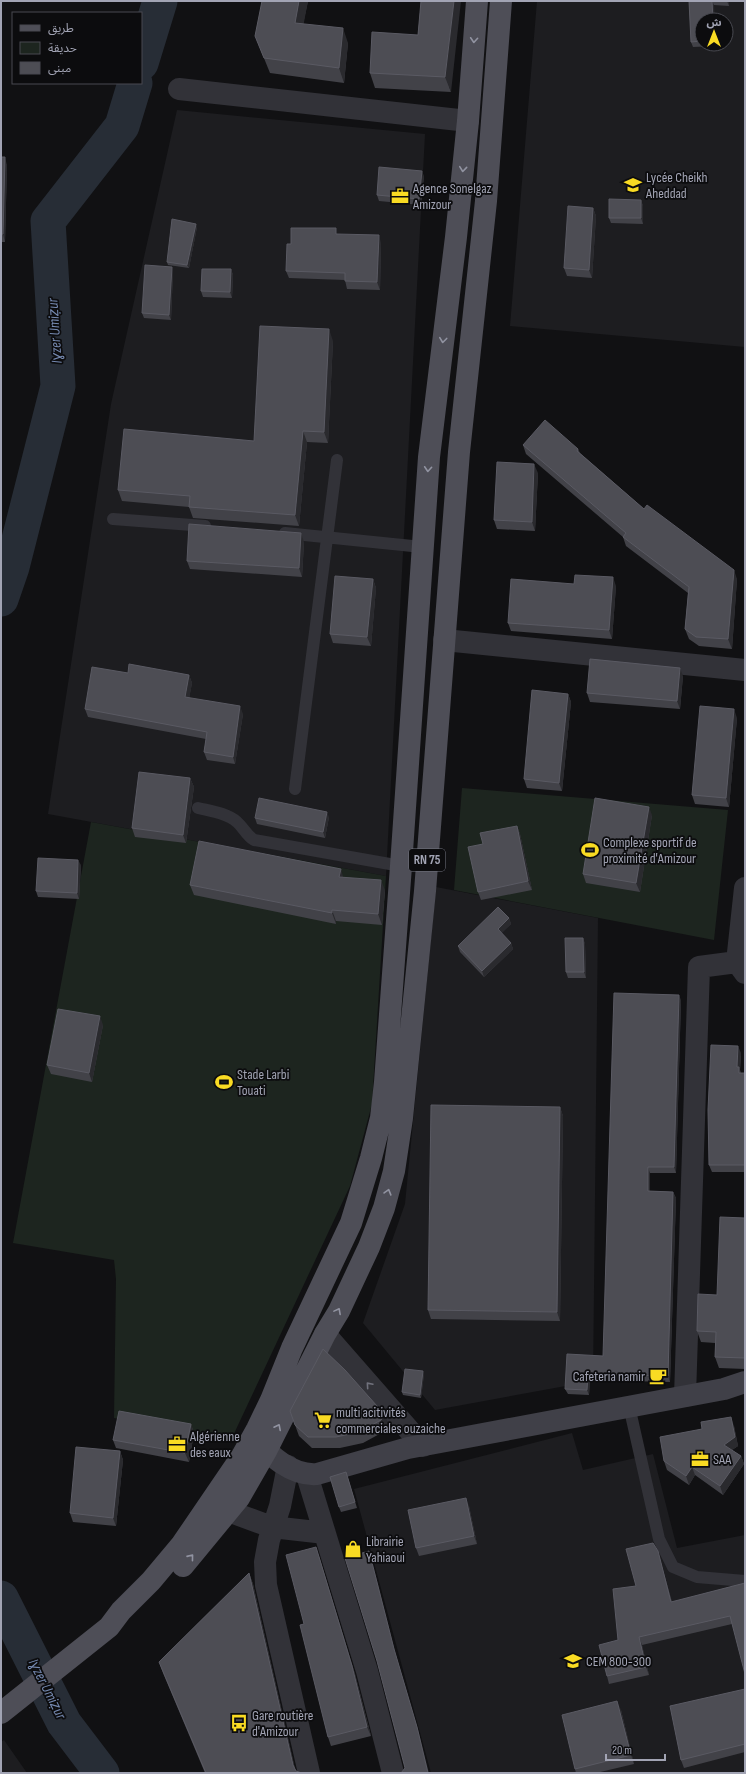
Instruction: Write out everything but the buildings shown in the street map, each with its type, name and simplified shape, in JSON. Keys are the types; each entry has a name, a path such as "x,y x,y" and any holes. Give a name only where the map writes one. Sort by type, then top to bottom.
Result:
{"main road":[{"name":"RN 75","path":"109,1627 126,1620 158,1595 239,1498 259,1444 271,1400 292,1348 350,1223 371,1158 381,1118 400,890 429,457 468,121 477,1"},
{"name":"RN 75","path":"1,1713 109,1627 121,1611 151,1581 182,1544 222,1487 259,1444 339,1311 369,1247 384,1208 394,1172 404,1104 425,891 459,452 486,201 501,1"},
{"path":"446,319 473,321"},
{"path":"400,890 425,891"},
{"path":"259,1444 297,1471 325,1472 408,1448 685,1396 745,1382"}],"street":[{"path":"179,89 468,121"},
{"path":"444,640 745,670"},
{"path":"685,1396 699,968 741,968 745,888"},
{"path":"325,1334 423,1446"},
{"path":"297,1471 280,1506 272,1527 266,1562 266,1585 310,1773"},
{"path":"297,1471 325,1533 367,1671 393,1773"},
{"path":"228,1511 272,1527 325,1533"}],"lane":[{"path":"296,789 337,460"},
{"path":"113,519 216,527"},
{"path":"272,532 328,536 422,547"},
{"path":"198,808 230,817 238,822 247,835 254,840 401,866"},
{"path":"630,1406 659,1539 673,1567 697,1577 745,1581"}],"shaded area":[{"name":"Lycée Cheikh Aheddad","path":"537,1 745,1 745,347 510,326"},
{"path":"177,110 425,134 386,876 48,814 111,404"},
{"path":"436,887 598,918 593,1381 435,1410 363,1323 405,1204"},
{"name":"CEM 800-300","path":"572,1433 583,1470 653,1454 677,1548 745,1535 745,1773 431,1773 354,1489"},
{"path":"4,1740 27,1773 1,1773 1,1742"}],"green space":[{"name":"Complexe sportif de proximité d'Amizour","path":"462,788 728,810 714,940 454,890"},
{"path":"91,822 386,876 372,1104 350,1186 231,1440 114,1418 116,1279 114,1260 13,1243"}],"waterway":[{"name":"Iɣzer Umiẓur","path":"142,60 160,1"},
{"name":"Iɣzer Umiẓur","path":"1,599 12,567 58,386 48,221 122,126 135,84"},
{"name":"Iɣzer Umiẓur","path":"1,1598 64,1723 102,1773"}],"place":[{"name":"Lycée Cheikh Aheddad","path":"633,185"},
{"name":"Agence Sonelgaz Amizour","path":"400,196"},
{"name":"Complexe sportif de proximité d'Amizour","path":"590,850"},
{"name":"Stade Larbi Touati","path":"224,1082"},
{"name":"Cafeteria namir","path":"658,1376"},
{"name":"multi acitivités commerciales ouzaiche","path":"323,1420"},
{"name":"Algérienne des eaux","path":"177,1444"},
{"name":"SAA","path":"700,1459"},
{"name":"Librairie Yahiaoui","path":"353,1549"},
{"name":"CEM 800-300","path":"573,1661"},
{"name":"Gare routière d'Amizour","path":"239,1723"}]}
